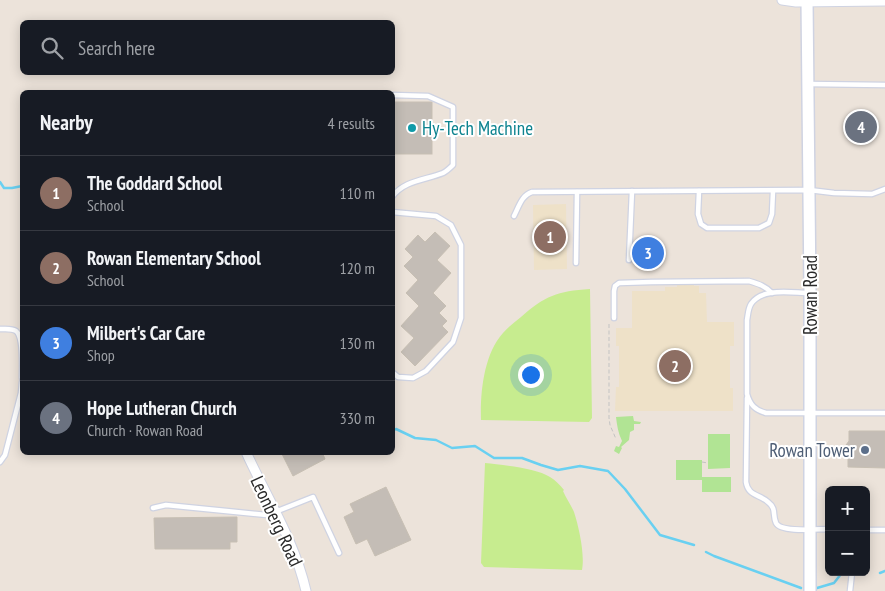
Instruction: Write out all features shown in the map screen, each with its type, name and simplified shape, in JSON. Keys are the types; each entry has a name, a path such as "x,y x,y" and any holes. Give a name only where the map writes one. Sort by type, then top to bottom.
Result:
{"street":[{"path":"782,0 796,2 885,1"},
{"name":"Rowan Road","path":"807,1 811,413 810,591"},
{"name":"Leonberg Road","path":"247,455 300,568 306,591"}],"lane":[{"path":"808,84 885,85"},
{"path":"395,95 428,96 453,107 453,165 445,172 406,184 395,193"},
{"path":"514,216 526,194 532,192 809,190 872,194 885,189"},
{"path":"629,260 632,191"},
{"path":"699,191 698,214 701,224 707,228 759,228 769,222 772,214 773,191"},
{"path":"576,263 577,192"},
{"path":"395,212 436,216 451,225 461,245 461,318 453,342 426,371 413,378 398,377 395,374"},
{"path":"614,318 614,291 615,286 619,283 749,281 760,284 772,293"},
{"path":"810,293 772,293 760,296 752,302 748,310 747,488 752,493 769,502 774,508 776,523 780,528 825,529"},
{"path":"0,329 13,329 20,338"},
{"path":"747,394 753,408 766,413 885,413"},
{"path":"0,462 5,455 20,397"},
{"path":"153,508 166,505 276,514 313,497 339,552"},
{"path":"870,530 885,530"},
{"path":"850,591 852,576"}],"path":[{"path":"609,321 609,418 616,439"},
{"path":"702,462 708,462"}],"shaded area":[{"path":"566,204 567,269 534,270 533,205"},
{"path":"677,284 694,284 694,286 699,286 699,293 706,293 707,322 734,322 734,346 730,346 730,388 733,388 733,411 615,411 616,387 619,387 619,346 616,346 616,328 632,328 632,291 665,291 665,287 677,287"}],"green space":[{"path":"590,289 592,418 589,422 481,420 481,398 487,362 503,333 545,299 569,291"},
{"path":"633,416 634,421 641,422 640,424 634,424 634,430 630,432 629,440 621,447 619,454 614,451 616,446 619,447 622,441 616,417"},
{"path":"708,434 730,434 730,468 708,469"},
{"path":"676,460 702,460 702,477 731,477 731,492 702,492 702,480 676,480"},
{"path":"485,463 536,471 550,477 561,486 574,512 578,525 582,549 582,570 484,567 481,563"}],"building":[{"name":"Hy-Tech Machine","path":"395,102 432,102 432,154 395,154"},
{"path":"435,232 450,246 437,260 451,273 433,293 446,306 439,313 447,321 442,326 448,332 415,366 401,352 414,338 401,326 419,306 406,293 418,280 404,266 413,257 405,249 418,235 425,242"},
{"name":"Rowan Tower","path":"849,431 885,431 885,468 848,467 848,456 845,449 849,441"},
{"path":"282,455 323,455 325,459 293,476"},
{"path":"386,487 411,540 375,556 367,539 356,544 344,517 354,512 350,504"},
{"path":"237,517 237,542 230,542 230,549 155,549 154,518"}],"waterway":[{"path":"0,182 4,188 20,186"},
{"path":"395,430 415,438 436,440 452,448 475,446 494,458 522,458 558,470 580,466 608,471 625,489 660,535 694,545"},
{"path":"706,552 801,588"},
{"path":"880,573 885,571"},
{"path":"817,588 834,583 839,576"}],"place":[{"name":"Hope Lutheran Church","path":"861,127"},
{"name":"Hy-Tech Machine","path":"412,128"},
{"name":"The Goddard School","path":"550,237"},
{"name":"Milbert's Car Care","path":"648,253"},
{"name":"Rowan Elementary School","path":"675,366"},
{"name":"Rowan Tower","path":"865,450"}]}
